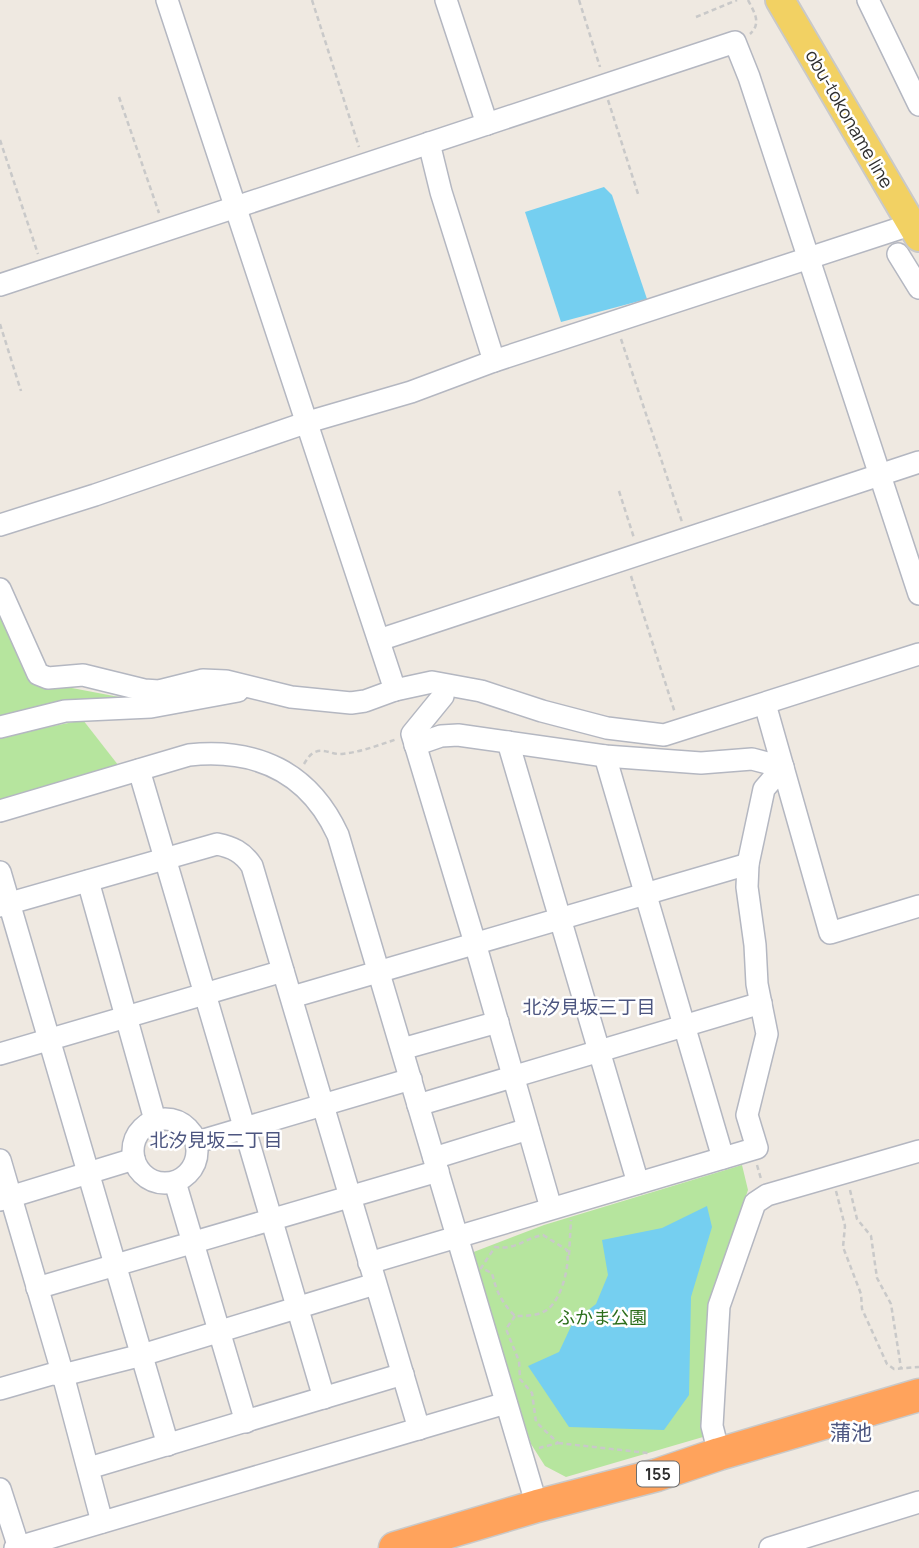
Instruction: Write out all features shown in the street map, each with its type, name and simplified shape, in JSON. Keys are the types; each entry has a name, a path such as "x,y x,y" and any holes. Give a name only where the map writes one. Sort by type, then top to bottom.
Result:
{"highway":[{"name":"155","path":"395,1548 537,1506 657,1475 919,1395"},
{"name":"155","path":"467,1548 919,1415"}],"main road":[{"name":"obu-tokoname line","path":"780,0 912,234"}],"street":[{"path":"167,0 395,690"},
{"path":"446,0 487,124"},
{"path":"869,0 919,106"},
{"path":"0,285 735,42 753,89 919,594"},
{"path":"429,143 494,361"},
{"path":"0,525 308,422 411,392 494,361 807,259 912,234 919,288"},
{"path":"379,640 919,462"},
{"path":"0,589 34,665 42,676 83,675 144,690 159,691 202,680 226,681 291,697 351,703 432,682 481,691 607,729 664,735 681,732 919,654"},
{"path":"413,740 443,696 444,685"},
{"path":"0,727 65,711 151,708 247,688"},
{"path":"765,704 830,933 919,906"},
{"path":"413,740 458,735 606,756 677,762 752,759 783,767"},
{"path":"413,740 528,1129 559,1206"},
{"path":"508,742 638,1183"},
{"path":"0,811 189,755 213,753 253,758 273,766 294,779 330,817 380,971 537,1506"},
{"path":"606,756 723,1158"},
{"path":"369,1263 757,1148 747,1115 767,1034 757,984 747,887 748,864 764,789 783,767"},
{"path":"139,770 324,1398"},
{"path":"4,905 217,844 246,856 252,866 292,997 419,1429"},
{"path":"292,997 748,864"},
{"path":"0,872 4,905 48,1038 168,1444"},
{"path":"88,881 155,1120"},
{"path":"0,1054 283,971"},
{"path":"418,1105 761,1003"},
{"path":"402,1049 498,1022"},
{"path":"197,1142 411,1079"},
{"path":"155,1120 176,1120 185,1125 197,1142 196,1161 191,1170 175,1182 154,1181 145,1176 134,1159 135,1140 147,1124 155,1120"},
{"path":"37,1288 349,1196 528,1129"},
{"path":"719,1454 712,1416 719,1306 755,1203 767,1195 919,1151"},
{"path":"5,1199 134,1159"},
{"path":"0,1160 5,1199 37,1288 102,1522"},
{"path":"175,1182 246,1422"},
{"path":"0,1389 52,1374 63,1376 142,1354 375,1284"},
{"path":"89,1468 403,1374"},
{"path":"0,1489 18,1548 506,1403"},
{"path":"770,1548 919,1502"}],"path":[{"path":"312,0 364,164"},
{"path":"696,17 737,0"},
{"path":"735,42 745,38 757,26 748,0"},
{"path":"119,97 164,229"},
{"path":"0,141 43,270"},
{"path":"616,322 688,540"},
{"path":"0,324 22,391"},
{"path":"619,491 633,558 681,732"},
{"path":"294,779 311,754 318,751 326,750 338,754 413,740"},
{"path":"752,1149 767,1195"},
{"path":"839,1175 857,1219 871,1236 877,1278 893,1312 901,1369"},
{"path":"839,1175 845,1226 843,1247 861,1294 862,1309 887,1364 894,1369 919,1367"},
{"path":"559,1206 572,1224 569,1262 561,1289 549,1308 532,1315 515,1316 496,1292 492,1273 481,1268 495,1247 514,1248 527,1238 543,1235 567,1250 569,1262"},
{"path":"515,1316 506,1329 519,1361 520,1378 532,1393 536,1422 558,1443"},
{"path":"520,1453 558,1443 652,1454 657,1475"}],"green space":[{"path":"0,613 30,680 140,701 0,718"},
{"path":"83,720 122,770 0,804 0,737"},
{"name":"ふかま公園","path":"742,1165 748,1190 709,1305 703,1437 566,1477 545,1466 531,1444 471,1253 544,1225"}],"water":[{"path":"604,187 612,195 647,299 561,322 525,212"},
{"path":"707,1206 712,1227 691,1297 689,1395 664,1430 569,1427 528,1366 559,1352 573,1322 596,1304 608,1275 602,1240 662,1228"}],"district":[{"name":"北汐見坂三丁目","path":"589,1007"},
{"name":"北汐見坂二丁目","path":"216,1140"},
{"name":"蒲池","path":"851,1433"}]}
